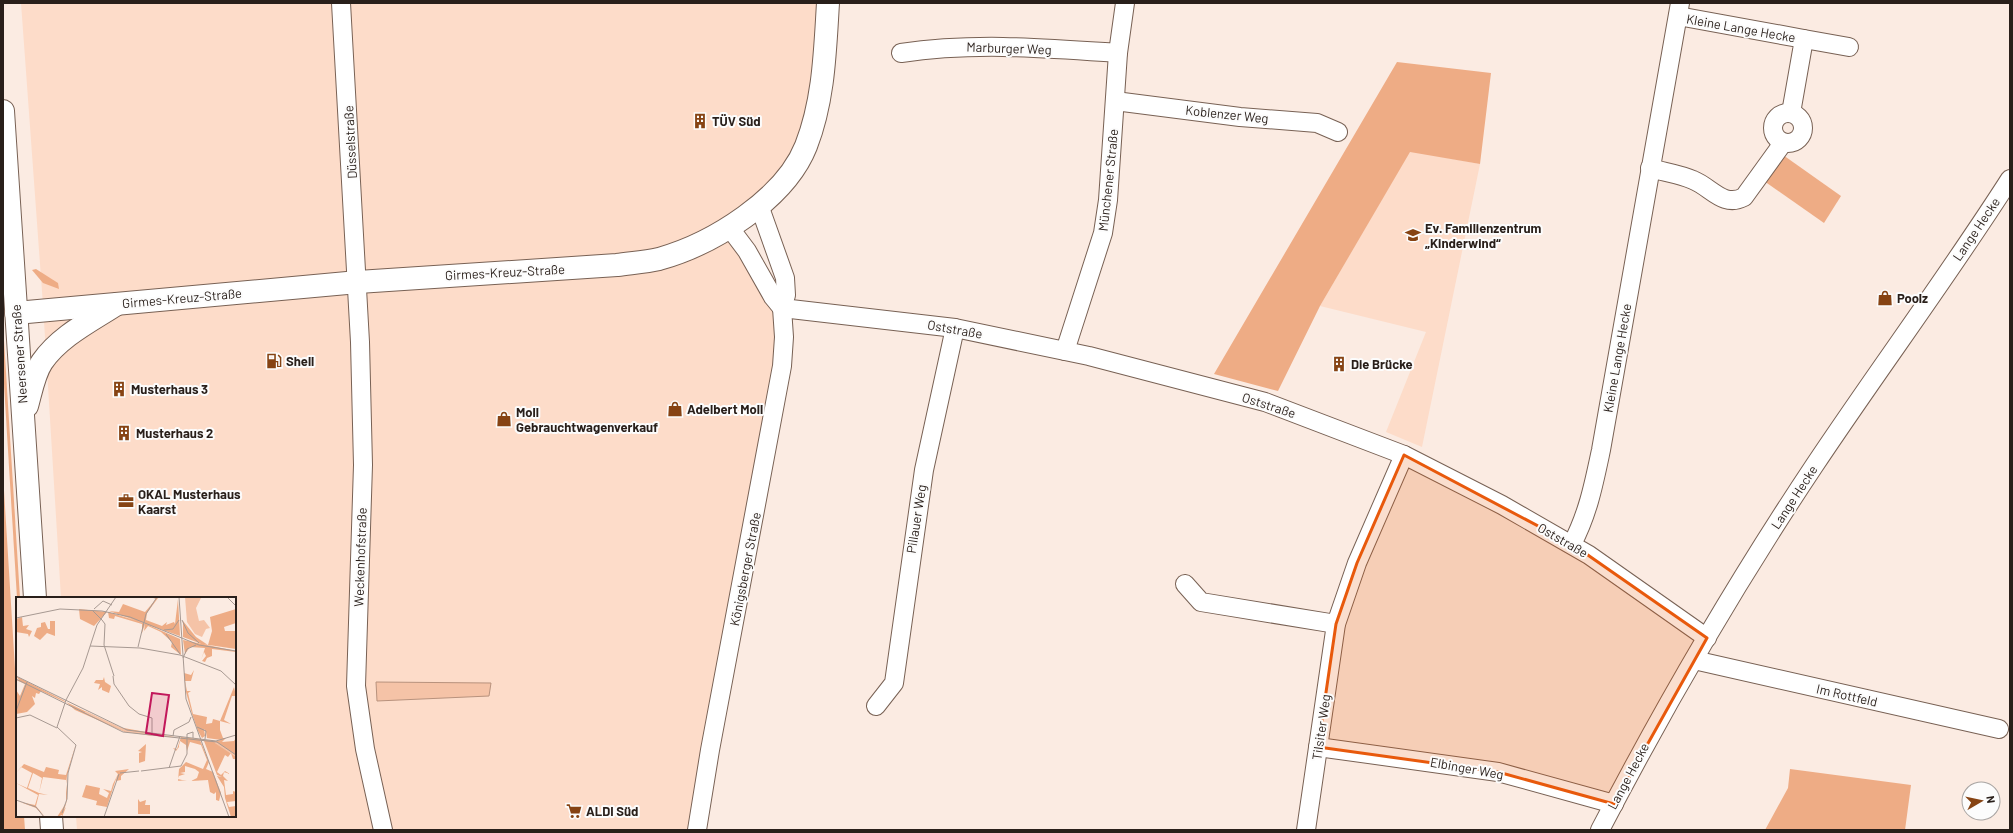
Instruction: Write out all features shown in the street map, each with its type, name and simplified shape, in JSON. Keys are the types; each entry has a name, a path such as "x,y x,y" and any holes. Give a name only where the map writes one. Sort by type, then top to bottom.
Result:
{"street":[{"name":"Düsselstraße","path":"341,3 358,282"},
{"name":"Girmes-Kreuz-Straße","path":"16,313 358,282 637,262 673,254 710,238 729,227 759,205 778,188 798,163 810,135 822,91 828,3"},
{"name":"Münchener Straße","path":"1065,351 1103,233 1108,200 1118,53 1125,3"},
{"name":"Kleine Lange Hecke","path":"1572,544 1583,524 1589,506 1679,10 1804,39 1849,47"},
{"name":"Kleine Lange Hecke","path":"1650,168 1694,180 1724,199 1738,200 1744,197 1783,142 1775,136 1773,126 1777,117 1781,114 1791,113 1804,39"},
{"name":"Marburger Weg","path":"901,53 932,48 1011,46 1118,53"},
{"name":"Koblenzer Weg","path":"1115,101 1240,117 1317,123 1338,132"},
{"name":"Neersener Straße","path":"3,111 35,597"},
{"name":"Lange Hecke","path":"1600,830 1647,741 1694,660 1810,473 2010,179"},
{"name":"Königsberger Straße","path":"697,830 710,750 778,395 784,336 782,308 786,295 785,278 773,240 759,205"},
{"path":"729,227 753,260 773,297 782,308"},
{"name":"Weckenhofstraße","path":"358,282 363,465 356,686 365,749 383,830"},
{"path":"23,420 31,391 42,363 54,348 72,333 117,304"},
{"name":"Oststraße","path":"782,308 955,328 1065,351 1265,402 1404,455 1502,505 1572,544 1609,568 1707,638"},
{"name":"Pillauer Weg","path":"876,706 894,683 924,470 955,328"},
{"name":"Tilsiter Weg","path":"1306,830 1336,624 1357,563 1404,455"},
{"path":"1185,584 1201,602 1336,624"},
{"name":"Im Rottfeld","path":"1694,660 1999,730"},
{"name":"Elbinger Weg","path":"1318,747 1498,772 1614,804"},
{"path":"51,817 52,830"}],"highlighted area":[{"path":"1404,455 1572,544 1707,638 1614,804 1498,772 1318,747 1336,624 1357,563"}],"shaded area":[{"path":"21,3 823,3 804,145 726,226 772,300 781,336 694,830 77,830 76,817 236,817 236,597 61,597 43,305"},
{"path":"1397,62 1491,73 1480,164 1410,152 1320,306 1278,391 1214,374"},
{"name":"Ev. Familienzentrum „Kinderwind“","path":"1410,151 1480,164 1422,447 1386,432 1426,332 1320,306"},
{"path":"1783,155 1841,196 1824,223 1764,181"},
{"path":"36,269 58,283 59,289 43,283 32,270"},
{"path":"3,324 20,597 17,597 3,368"},
{"path":"3,474 16,685 16,817 24,817 25,830 3,830"},
{"path":"376,682 491,683 489,696 377,701"},
{"path":"1790,769 1911,785 1905,830 1765,830 1788,788"}],"place":[{"name":"TÜV Süd","path":"700,121"},
{"name":"Ev. Familienzentrum „Kinderwind“","path":"1413,235"},
{"name":"Poolz","path":"1885,298"},
{"name":"Shell","path":"274,361"},
{"name":"Die Brücke","path":"1339,364"},
{"name":"Musterhaus 3","path":"119,389"},
{"name":"Adelbert Moll","path":"675,409"},
{"name":"Moll Gebrauchtwagenverkauf","path":"504,419"},
{"name":"Musterhaus 2","path":"124,433"},
{"name":"OKAL Musterhaus Kaarst","path":"126,501"},
{"name":"ALDI Süd","path":"574,811"}]}
